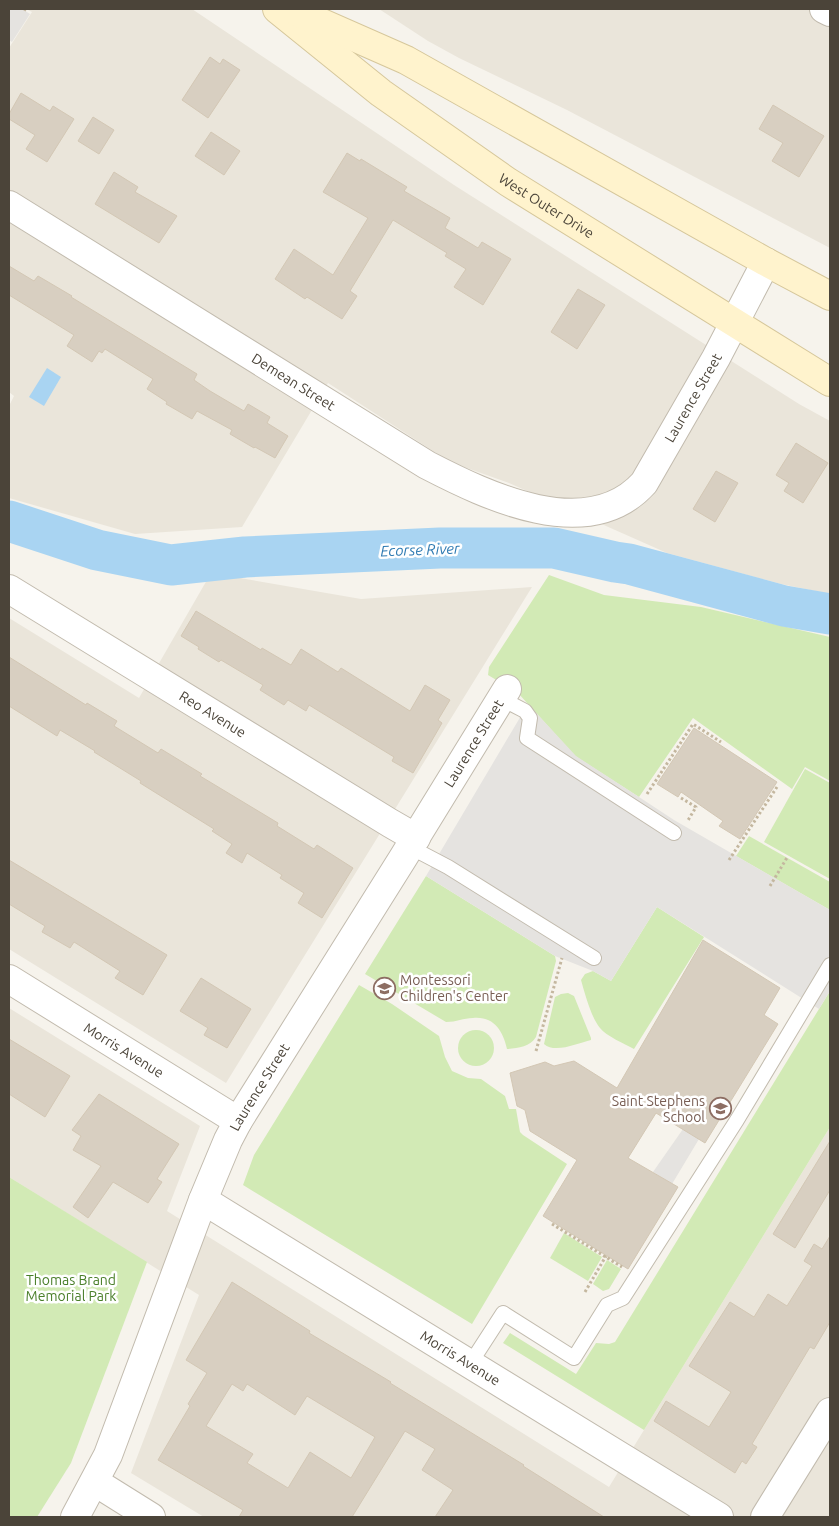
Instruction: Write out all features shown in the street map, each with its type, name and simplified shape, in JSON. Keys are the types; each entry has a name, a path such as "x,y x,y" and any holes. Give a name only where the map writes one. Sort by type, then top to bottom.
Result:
{"main road":[{"name":"West Outer Drive","path":"277,9 381,93 508,182 830,382"},
{"path":"289,9 406,60 830,296"}],"street":[{"path":"824,9 830,12"},
{"name":"Demean Street","path":"9,205 427,465 472,488 530,508 563,513 596,511"},
{"name":"Laurence Street","path":"596,511 619,502 644,483 716,358 766,262"},
{"name":"Reo Avenue","path":"9,589 390,824 413,842"},
{"name":"Laurence Street","path":"74,1517 108,1455 203,1200 228,1140 504,694"},
{"name":"Morris Avenue","path":"9,979 238,1121"},
{"name":"Morris Avenue","path":"203,1200 719,1517"},
{"path":"765,1517 830,1412"},
{"path":"94,1482 151,1517"}],"lane":[{"path":"504,694 525,711 530,718 527,738 674,833"},
{"path":"413,842 448,867 594,958"},
{"path":"470,1364 503,1313 574,1358 607,1305 623,1298 638,1276 737,1120 830,965"}],"path":[{"path":"24,9 28,11"},
{"path":"637,809 693,724 721,742"},
{"path":"729,860 777,787"},
{"path":"681,798 696,807 686,823"},
{"path":"770,886 788,856"},
{"path":"536,1051 563,954"},
{"path":"552,1224 638,1276"},
{"path":"585,1292 606,1256"}],"shaded area":[{"path":"9,9 22,9 30,14 12,42 9,40"},
{"path":"26,9 192,9 454,185 799,404 830,421 830,594 781,584 667,553 509,483 450,462 328,383 242,527 135,534 9,498 9,406 14,396 9,392 9,48 32,12"},
{"path":"379,9 830,9 830,248 567,110 459,58 428,41"},
{"path":"211,573 361,599 532,587 226,1083 9,949 9,618 139,698"},
{"path":"528,704 576,756 674,820 830,910 830,991 819,1009 657,907 611,981 593,971 555,956 426,876"},
{"path":"9,1008 200,1126 167,1211 609,1487 830,1127 830,1517 204,1517 131,1473 199,1295 9,1177"},
{"path":"683,1129 699,1139 672,1184 653,1172"}],"green space":[{"path":"549,575 604,595 701,607 830,637 830,781 805,767 792,789 693,718 639,797 575,756 518,693 488,675 489,667"},
{"path":"805,769 830,783 830,879 764,842"},
{"path":"749,836 830,882 830,910 736,856"},
{"path":"426,876 555,956 556,961 536,1037 527,1045 507,1049 500,1031 487,1019 469,1018 446,1022 365,974"},
{"path":"657,907 704,937 634,1049 611,1037 600,1028 591,1012 581,980 585,974 593,971 611,981"},
{"path":"359,985 392,1004 439,1036 445,1057 452,1071 468,1078 481,1079 505,1096 509,1109 516,1109 520,1132 567,1164 472,1324 243,1185 254,1155"},
{"path":"830,991 830,1127 644,1430 503,1343 510,1333 576,1374 596,1343 609,1344 615,1342"},
{"path":"568,993 574,996 591,1040 560,1048 549,1047 544,1044 555,997"},
{"path":"476,1030 483,1031 489,1035 493,1041 493,1055 489,1061 483,1065 476,1066 469,1065 463,1061 459,1055 458,1048 459,1041 463,1035 469,1031"},
{"name":"Thomas Brand Memorial Park","path":"9,1177 147,1262 71,1463 37,1517 9,1517"},
{"path":"564,1233 602,1257 588,1281 550,1258"},
{"path":"607,1260 621,1269 609,1289 603,1291 593,1284"}],"water":[{"path":"47,368 61,377 44,406 29,397"}],"building":[{"path":"210,57 220,64 223,59 240,70 208,118 182,100"},
{"path":"21,93 50,111 53,106 74,119 47,162 26,149 35,135 9,119 9,114"},
{"path":"773,105 824,136 799,177 772,161 783,143 759,129"},
{"path":"93,117 114,130 99,154 78,141"},
{"path":"211,132 240,151 224,175 195,156"},
{"path":"347,153 360,161 361,159 407,187 404,191 450,218 445,228 478,248 482,242 511,259 483,305 454,287 466,269 445,256 447,253 393,220 350,291 357,296 342,319 307,297 305,299 275,279 294,249 333,275 368,218 323,192"},
{"path":"114,172 138,187 135,192 177,216 159,243 95,204"},
{"path":"9,266 34,281 38,276 72,296 197,374 194,380 244,411 248,404 270,417 267,423 288,436 275,458 230,434 232,430 197,411 192,419 166,404 167,402 147,389 153,379 105,349 102,353 99,351 92,362 67,346 74,335 9,295"},
{"path":"578,289 605,305 577,349 551,332"},
{"path":"796,443 828,463 803,503 784,491 789,483 776,475"},
{"path":"716,471 738,483 715,522 693,509"},
{"path":"196,611 261,650 262,648 291,665 301,649 338,672 341,668 410,711 425,685 450,700 438,720 442,723 413,773 392,761 394,757 309,705 306,711 288,700 284,705 260,690 263,685 221,660 219,662 198,649 199,647 181,636"},
{"path":"9,657 86,705 87,703 117,721 114,726 158,753 161,749 202,774 200,776 278,823 277,826 314,849 317,845 353,868 322,918 298,903 304,893 280,878 282,875 247,853 242,863 226,853 232,844 212,831 214,829 60,730 57,736 9,706"},
{"path":"694,728 777,782 740,839 719,826 723,821 681,792 678,797 657,784"},
{"path":"9,860 167,955 143,995 115,978 120,971 74,942 70,948 42,932 45,926 9,904"},
{"path":"703,940 780,988 764,1015 778,1024 705,1143 656,1113 628,1158 678,1187 628,1269 543,1216 577,1160 530,1131 525,1110 517,1106 510,1073 545,1062 554,1066 574,1061 617,1088"},
{"path":"201,978 251,1009 227,1048 204,1035 208,1028 180,1011"},
{"path":"9,1039 70,1076 45,1117 9,1094"},
{"path":"99,1094 179,1144 157,1179 162,1182 148,1203 113,1182 88,1218 73,1207 101,1166 73,1150 81,1136 72,1130"},
{"path":"830,1141 830,1190 795,1248 773,1234"},
{"path":"830,1236 830,1322 814,1349 810,1347 752,1444 757,1447 746,1464 742,1461 735,1473 654,1421 666,1401 709,1427 731,1392 689,1366 730,1302 754,1317 768,1294 787,1306 812,1266 804,1261 814,1244 822,1249"},
{"path":"232,1282 310,1331 309,1333 391,1382 604,1517 435,1517 453,1490 422,1470 435,1449 405,1431 352,1517 239,1517 243,1510 158,1460 207,1373 186,1360","holes":["232,1384 243,1391 247,1384 295,1415 307,1396 375,1437 351,1478 310,1452 288,1488 247,1463 253,1454 206,1426"]}],"waterway":[{"name":"Ecorse River","path":"9,521 97,550 171,565 245,557 440,548 554,548 629,564 784,606 830,614"}],"place":[{"name":"Montessori Children's Center","path":"384,988"},
{"name":"Saint Stephens School","path":"721,1109"}]}
